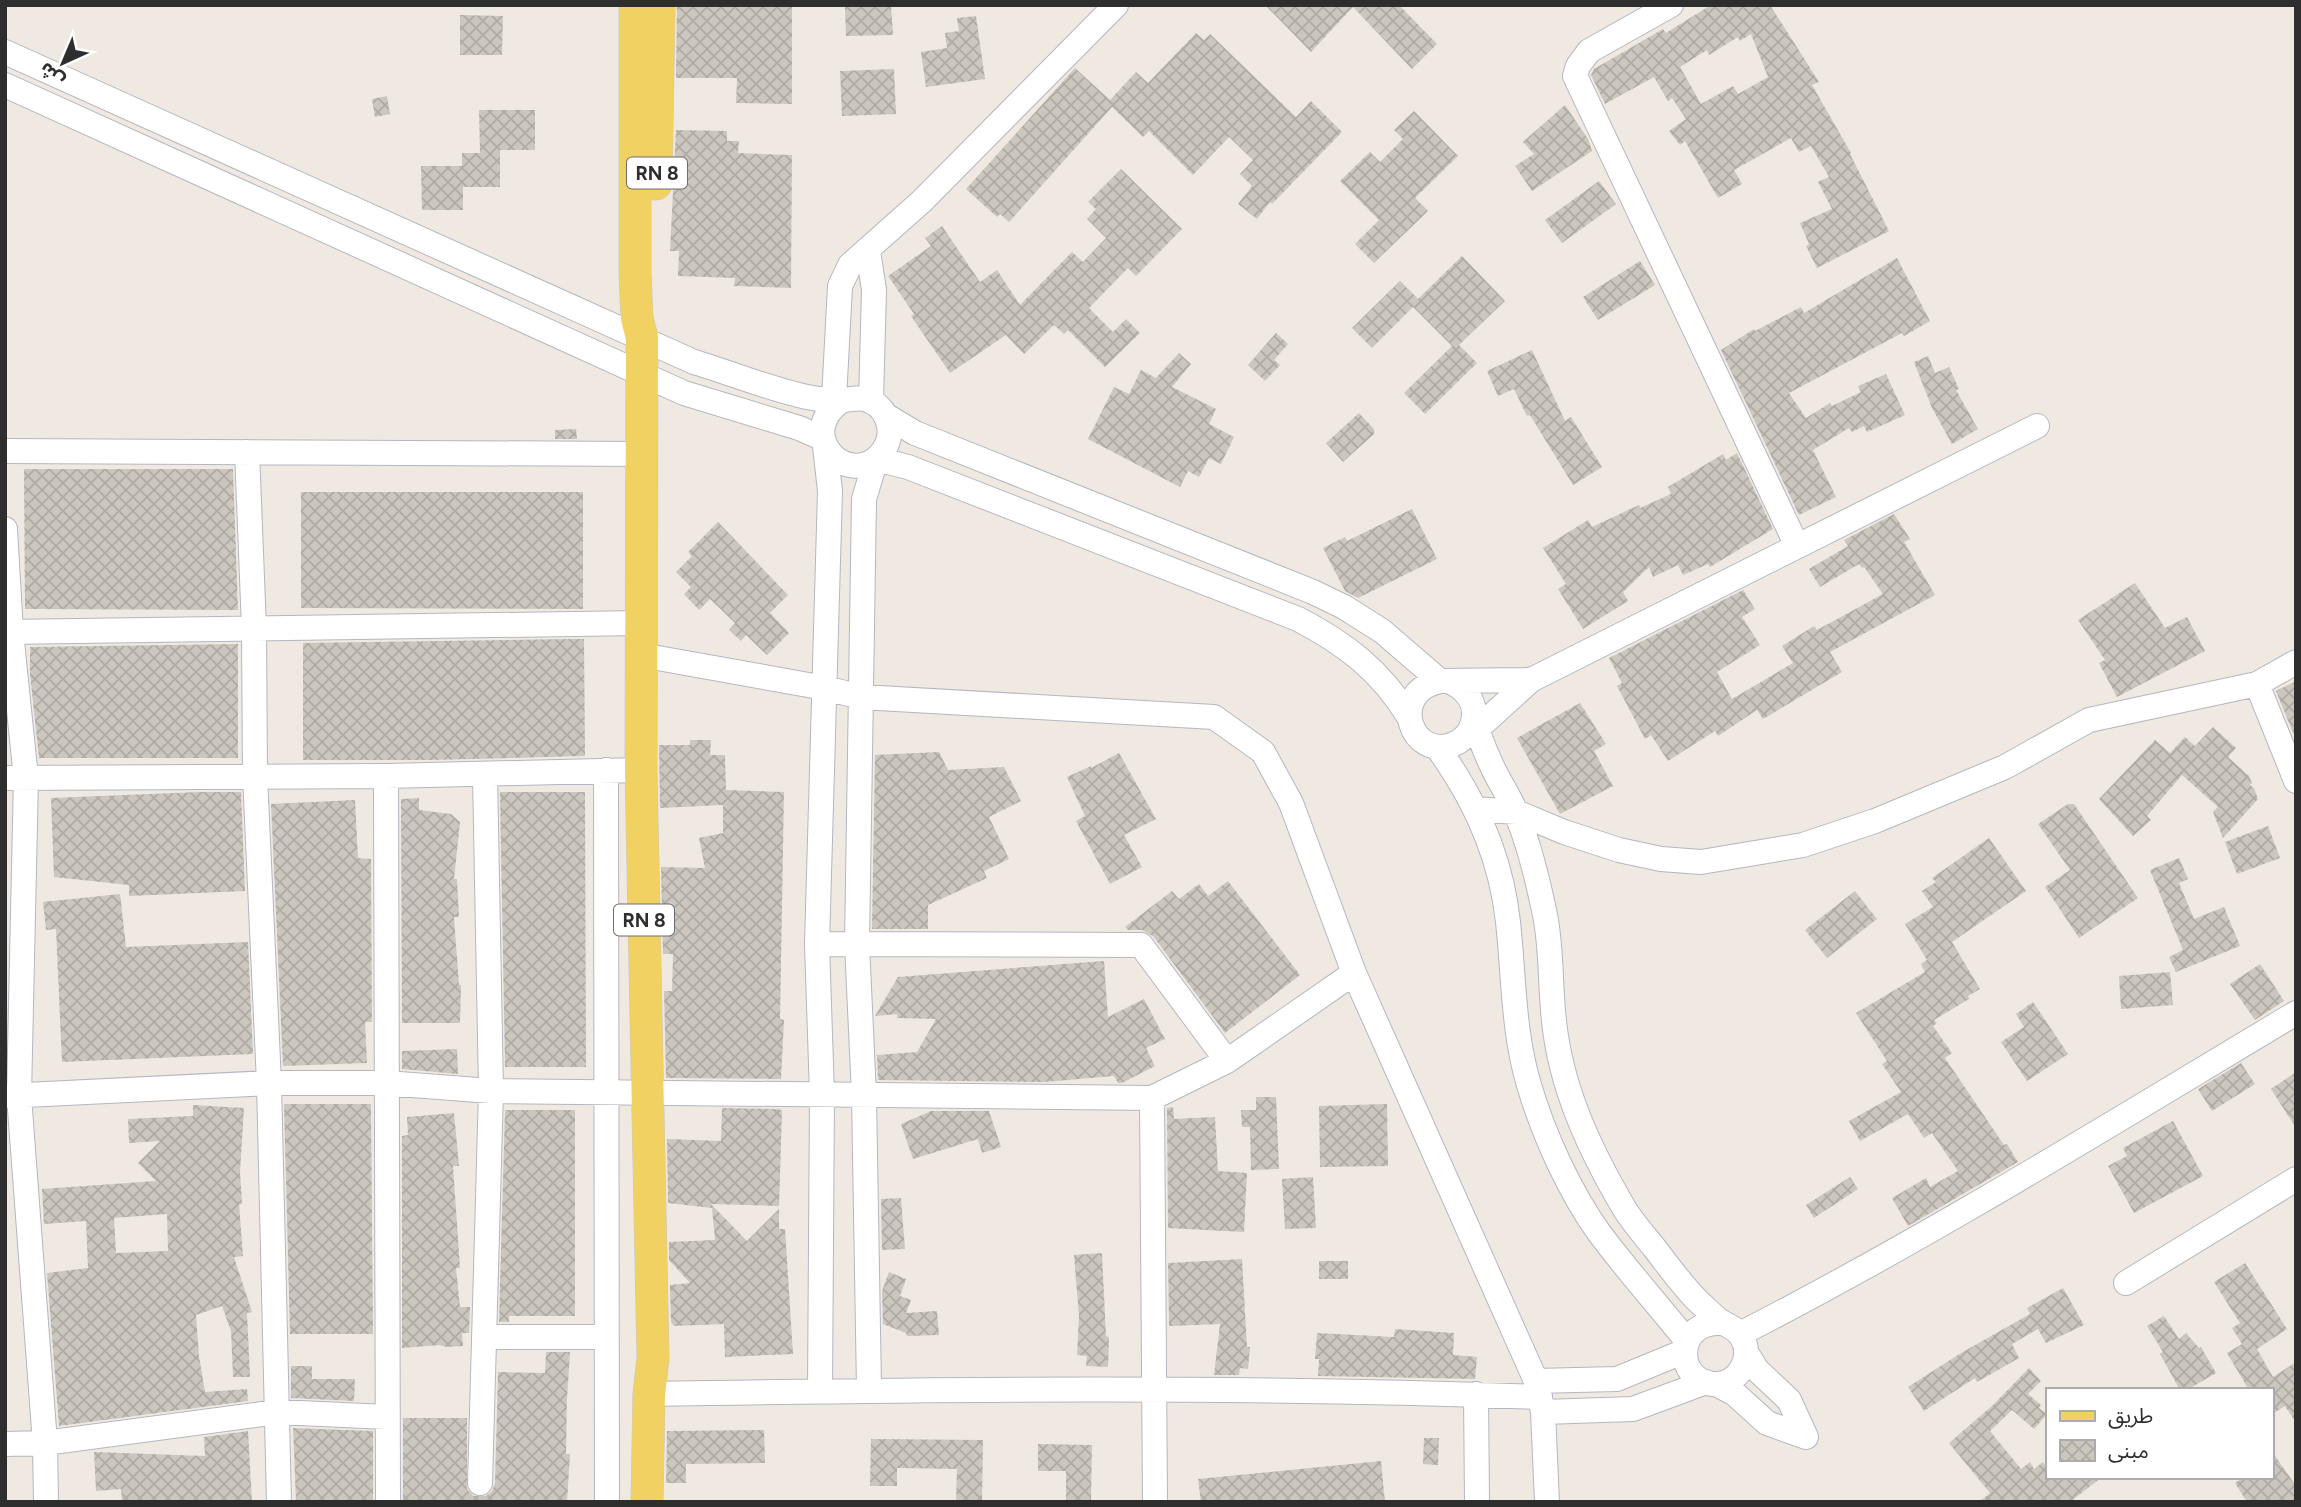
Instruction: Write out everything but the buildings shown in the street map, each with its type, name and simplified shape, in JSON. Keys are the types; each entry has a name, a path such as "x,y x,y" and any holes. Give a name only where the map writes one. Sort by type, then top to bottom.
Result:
{"main road":[{"name":"RN 8","path":"635,5 635,274 637,318 642,338 641,770 653,1357 649,1394 647,1502"},
{"name":"RN 8","path":"642,338 650,314 655,277 659,5"}],"street":[{"path":"820,1391 822,1095 817,944 830,491 822,427 825,416 835,402 839,286 850,265 931,192 1116,5"},
{"path":"1671,5 1589,51 1578,65 1575,76 1577,85 1797,546"},
{"path":"5,52 694,362 808,397 835,402 861,398 915,433 1313,592 1382,631 1446,682 1460,687 1473,702 1473,729 1516,812 1529,848 1546,919 1554,1022 1563,1078 1591,1149 1626,1212 1690,1292 1736,1336 1757,1370 1790,1400 1806,1437 1767,1423 1735,1394 1711,1383 1690,1370 1686,1361 1686,1346 1693,1332 1712,1322 1736,1336 1745,1362 1734,1378 1711,1383 1633,1409 1540,1396 1476,1394 869,1389 649,1394"},
{"path":"5,85 684,393 799,428 823,442 832,456 853,465 876,459 889,439 889,427 878,408 874,290 868,251"},
{"path":"1437,747 1459,743 1531,680 2037,426"},
{"path":"5,451 642,454"},
{"path":"247,452 254,628 255,776 269,1083 279,1502"},
{"path":"869,1389 864,1095 857,944 864,499 876,459"},
{"path":"876,459 908,467 1298,619 1328,635 1360,658 1380,677 1409,717 1418,737 1437,747 1460,777 1489,835 1508,920 1515,1022 1529,1085 1558,1163 1598,1232 1686,1346"},
{"path":"5,529 16,778 12,1096 45,1443 46,1502"},
{"path":"8,632 642,623"},
{"path":"641,655 861,697 1214,717 1263,752 1291,803 1354,973 1540,1396 1546,1502"},
{"path":"1475,809 1516,812 1564,832 1619,850 1661,859 1701,862 1803,845 1875,821 2005,767 2089,720 2257,684 2296,663"},
{"path":"1409,717 1410,707 1421,689 1446,682 1531,680"},
{"path":"2257,684 2296,781"},
{"path":"16,778 386,776 641,770"},
{"path":"606,771 607,1502"},
{"path":"480,1483 491,1091 485,774"},
{"path":"386,776 388,1502"},
{"path":"817,944 1141,945 1227,1061"},
{"path":"12,1096 269,1083 386,1083 491,1091 1152,1098 1227,1061 1354,973"},
{"path":"1736,1336 1835,1286 2296,1013"},
{"path":"1152,1098 1155,1502"},
{"path":"2126,1283 2296,1178"},
{"path":"485,1337 606,1337"},
{"path":"1540,1396 1617,1379 1686,1346"},
{"path":"1476,1394 1477,1502"},
{"path":"5,1444 45,1443 277,1412 387,1417"}]}
